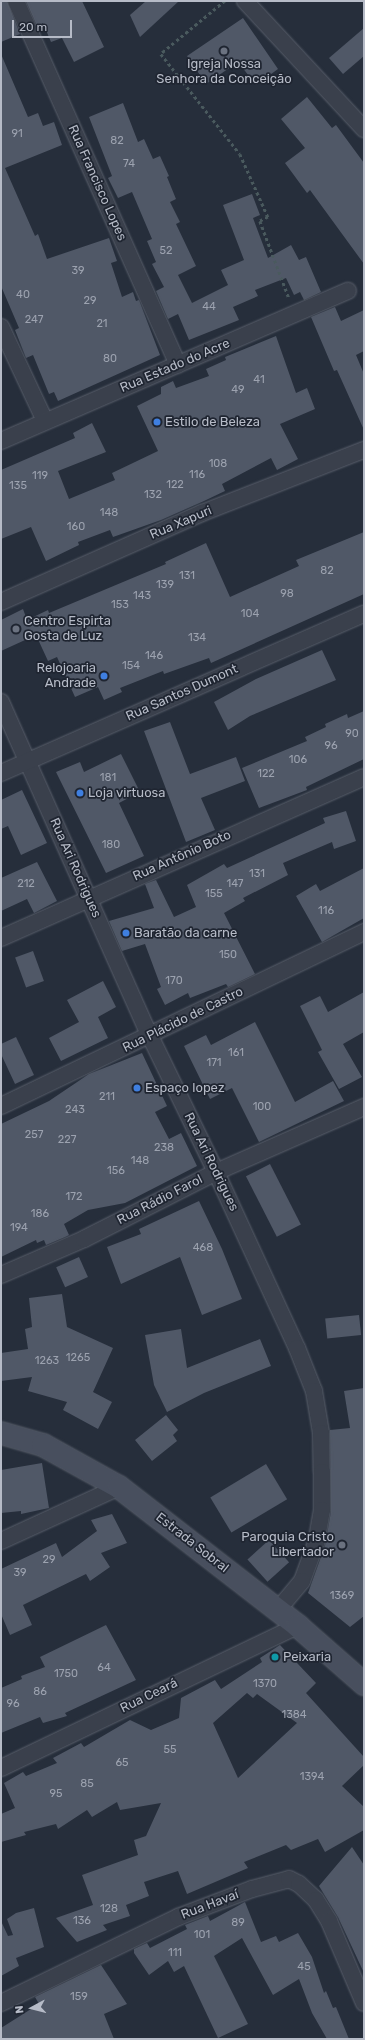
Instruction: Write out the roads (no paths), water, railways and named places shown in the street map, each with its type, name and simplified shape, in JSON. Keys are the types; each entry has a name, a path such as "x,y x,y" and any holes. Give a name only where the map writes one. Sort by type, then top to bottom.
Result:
{"street":[{"name":"Rua Francisco Lopes","path":"16,1 178,365"},
{"path":"245,1 364,129"},
{"name":"Rua Estado do Acre","path":"1,440 295,315 348,290"},
{"path":"1,327 45,421"},
{"name":"Rua Xapuri","path":"1,602 202,513 364,450"},
{"name":"Rua Santos Dumont","path":"1,773 364,614"},
{"name":"Rua Ari Rodrigues","path":"1,702 150,1036 216,1172 300,1355 314,1390 321,1433 322,1510 316,1543 302,1581 278,1610"},
{"name":"Rua Antônio Boto","path":"1,938 88,897 364,777"},
{"name":"Rua Plácido de Castro","path":"1,1106 150,1036 364,932"},
{"name":"Rua Rádio Farol","path":"1,1275 84,1239 216,1172 364,1107"},
{"name":"Estrada Sobral","path":"1,1433 44,1445 119,1487 298,1626 364,1684"},
{"path":"1,1541 119,1487"},
{"name":"Rua Ceará","path":"1,1768 298,1626"},
{"name":"Rua Havaí","path":"1,2003 178,1917 252,1889 289,1879 299,1884 316,1900 329,1921 364,2003"}],"place":[{"name":"Igreja Nossa Senhora da Conceição","path":"224,51"},
{"name":"Estilo de Beleza","path":"157,422"},
{"name":"Centro Espirta Gosta de Luz","path":"16,629"},
{"name":"Relojoaria Andrade","path":"104,676"},
{"name":"Loja virtuosa","path":"80,793"},
{"name":"Baratão da carne","path":"126,933"},
{"name":"Espaço lopez","path":"137,1088"},
{"name":"Paroquia Cristo Libertador","path":"342,1545"},
{"name":"Peixaria","path":"275,1657"}]}
